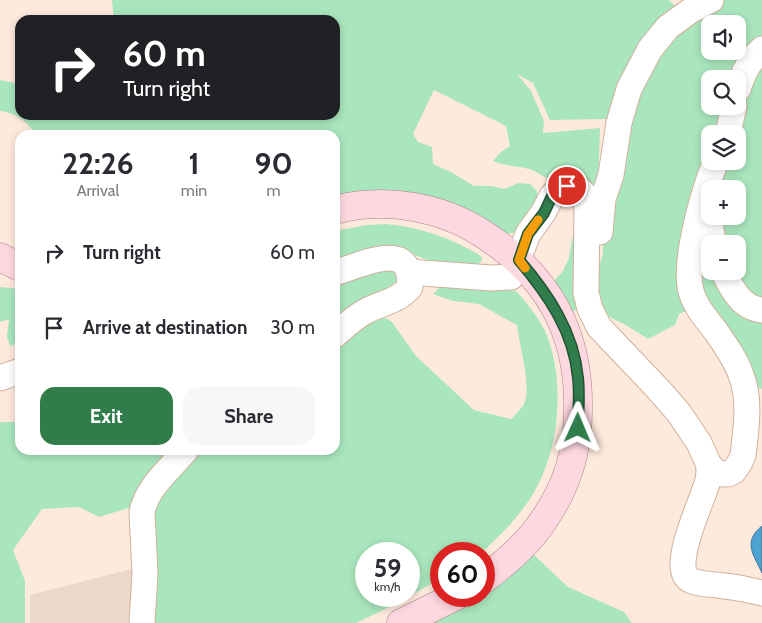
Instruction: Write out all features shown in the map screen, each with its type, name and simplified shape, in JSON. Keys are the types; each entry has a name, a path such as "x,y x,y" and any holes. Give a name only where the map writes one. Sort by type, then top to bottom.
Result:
{"main road":[{"path":"340,209 387,204 431,210 452,218 473,228 519,260 541,286 576,314 569,338 576,362 579,393 578,428 565,480 557,500 533,535 495,570"},
{"path":"0,257 15,264"},
{"path":"401,623 434,607"}],"street":[{"path":"587,276 599,258 600,218 603,198 611,175 619,124 629,89 650,49 668,27 690,11 710,0"},
{"path":"745,70 752,58 762,49"},
{"path":"409,272 491,278 511,277 528,234 544,213 552,196 558,189 567,186 578,188 585,195 587,210 587,276 586,293 576,314 599,327 658,389 679,414 699,443 709,465 721,474 728,474 734,471 740,462 744,440 745,391 735,360 697,305 691,292 689,264 701,205"},
{"path":"340,271 377,260 391,259 402,262 409,272 410,287 405,293 367,310 351,320 340,330"},
{"path":"728,280 741,300 751,308 762,310"},
{"path":"0,378 15,373"},
{"path":"142,623 145,574 142,512 144,502 148,493 182,455"},
{"path":"709,465 707,481 696,509 685,549 682,568 684,573 690,580 699,583 762,592"}],"shaded area":[{"path":"135,568 134,623 30,623 30,595"}],"green space":[{"path":"112,0 669,0 675,6 691,6 677,16 606,150 607,119 550,120 533,83 517,74 531,91 544,121 543,133 600,128 597,219 583,178 570,174 550,179 527,168 493,161 510,146 506,126 434,90 413,134 418,142 432,147 433,164 474,186 492,186 504,189 519,183 530,184 536,190 539,198 517,232 507,234 480,218 340,198 340,130 33,130 22,120 340,120 340,15 114,15"},
{"path":"719,0 762,0 762,42 742,70 701,70 701,115 725,115 722,125 701,125 701,170 709,170 708,180 701,180 701,225 703,225 693,308 679,314 675,325 648,339 611,318 596,303 598,271 603,253 603,218 653,51"},
{"path":"762,59 762,308 735,280 746,280 746,235 714,235 712,225 746,225 746,180 717,180 721,170 746,170 746,125 739,125 740,115 746,115 746,93"},
{"path":"0,80 15,83 15,116 0,111"},
{"path":"576,195 583,308 571,312 553,282 563,271 569,258 576,217 575,208 570,199"},
{"path":"367,225 399,225 435,234 481,256 482,260 478,265 439,264 403,251 340,263 340,230"},
{"path":"701,254 701,280 730,280 762,312 762,389 752,384 719,324 694,274 695,260"},
{"path":"383,267 393,269 401,275 396,282 340,321 340,280"},
{"path":"442,285 516,291 532,310 545,331 552,350 556,371 558,392 557,414 549,457 533,494 502,533 493,542 430,542 430,584 420,590 420,542 355,542 355,607 390,607 356,623 153,623 150,534 157,495 193,455 340,455 340,343 372,319 386,318 392,322 416,356 474,410 511,419 524,404 527,387 517,325 479,304 453,301 433,294"},
{"path":"0,287 15,288 15,344 10,346 7,337 9,319 0,322"},
{"path":"0,422 14,422 15,455 170,455 132,507 99,517 79,507 42,509 13,550 25,581 25,623 0,623"},
{"path":"532,553 568,587 624,612 632,623 430,623 464,607 495,607 495,586"}],"water":[{"path":"762,526 762,573 753,554 751,543 752,538"}],"slow traffic":[{"path":"525,268 519,260 528,234 538,220"}],"route":[{"path":"567,186 558,189 552,196 544,213 528,234 519,260 541,286 557,312 572,347 578,378 578,428"}]}
